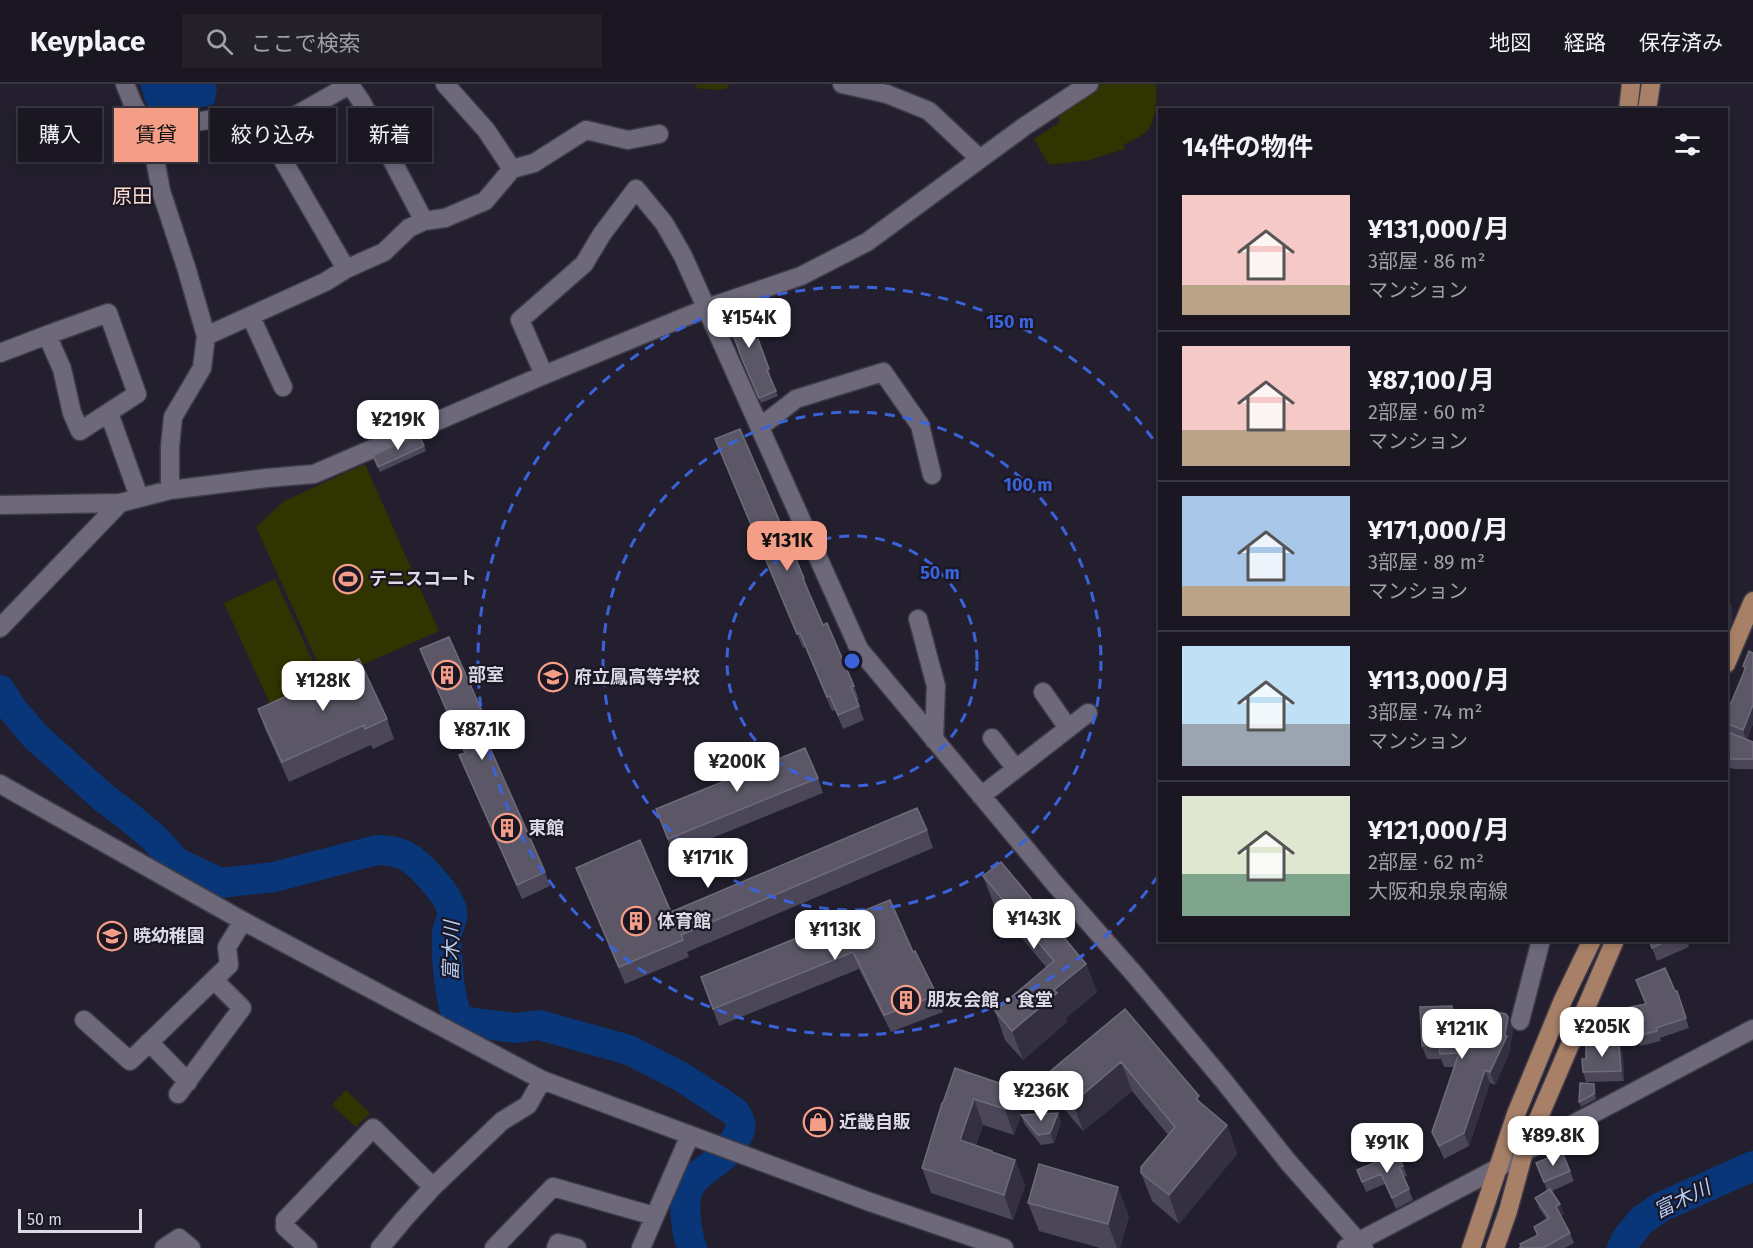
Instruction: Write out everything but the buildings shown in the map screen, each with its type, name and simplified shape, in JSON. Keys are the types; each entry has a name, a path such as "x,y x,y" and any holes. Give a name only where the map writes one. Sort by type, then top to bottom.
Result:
{"main road":[{"path":"1628,108 1631,84"},
{"path":"1647,108 1651,84"},
{"path":"1728,659 1753,601"},
{"path":"1471,1248 1524,1093 1563,1000 1591,942"},
{"path":"1495,1248 1524,1152 1614,942"}],"street":[{"path":"125,84 135,108"},
{"path":"445,84 486,130 512,169"},
{"path":"842,84 887,94 929,111 980,159"},
{"path":"0,505 120,503 170,489 314,474 707,308 801,276 867,242 1025,126 1089,84"},
{"path":"307,108 343,86 361,101 424,221"},
{"path":"206,336 251,317 384,252 409,228 424,221 445,218 485,201 512,169 534,163 586,130 628,140 659,134"},
{"path":"156,162 161,191 206,336 202,368 173,417 170,489"},
{"path":"283,162 346,269"},
{"path":"544,375 520,320 584,264 602,234 636,189 674,238 859,649 1223,1080 1356,1246 1560,1131 1753,1029"},
{"path":"1,350 108,313 137,393 80,431 72,413 62,369 47,335"},
{"path":"251,317 283,387"},
{"path":"760,427 796,399 883,372 920,425 932,475"},
{"path":"109,413 139,497"},
{"path":"0,627 120,503"},
{"path":"918,619 936,686 934,740"},
{"path":"1043,692 1068,728"},
{"path":"981,796 1088,713"},
{"path":"992,738 1016,769"},
{"path":"0,784 243,921 542,1080 978,1244 1004,1248"},
{"path":"84,1020 130,1062 229,965 227,947 243,921"},
{"path":"1520,1021 1540,942"},
{"path":"149,1042 183,1088 242,1008 214,980"},
{"path":"380,1248 433,1187 502,1121 528,1105 542,1080"},
{"path":"308,1248 285,1227 285,1220 373,1128 433,1187"},
{"path":"641,1248 690,1135"},
{"path":"494,1248 553,1187 654,1216"},
{"path":"164,1248 179,1238 191,1248"},
{"path":"556,1248 558,1243 578,1248"}],"green space":[{"path":"697,84 729,84 728,88 718,90 694,88"},
{"path":"1102,84 1156,84 1155,114 1148,130 1123,145 1125,149 1089,160 1049,165 1034,139 1060,122 1057,114"},
{"name":"テニスコート","path":"365,464 439,631 326,681 256,527 284,501"},
{"path":"275,579 323,683 271,706 224,603"},
{"path":"346,1090 370,1113 356,1127 332,1105"}],"water":[{"path":"140,84 215,84 217,89 214,104 198,109 148,108"}],"waterway":[{"name":"富木川","path":"0,690 35,736 104,798 154,838 176,862 220,883 274,877 377,850 404,855 417,864 450,904 452,916 447,933 447,953 450,987 457,1017 467,1022 516,1028 539,1025 629,1050 680,1076 735,1112 740,1124 737,1137 727,1152 699,1175 688,1191 685,1207 692,1248"},
{"name":"富木川","path":"1622,1248 1642,1220 1661,1207 1753,1166"}],"place":[{"name":"テニスコート","path":"348,579"},
{"name":"部室","path":"447,675"},
{"name":"府立鳳高等学校","path":"553,677"},
{"name":"東館","path":"507,828"},
{"name":"体育館","path":"636,921"},
{"name":"暁幼稚園","path":"112,936"},
{"name":"朋友会館・食堂","path":"906,1000"},
{"name":"近畿自販","path":"818,1122"}],"district":[{"name":"原田","path":"132,196"}]}
